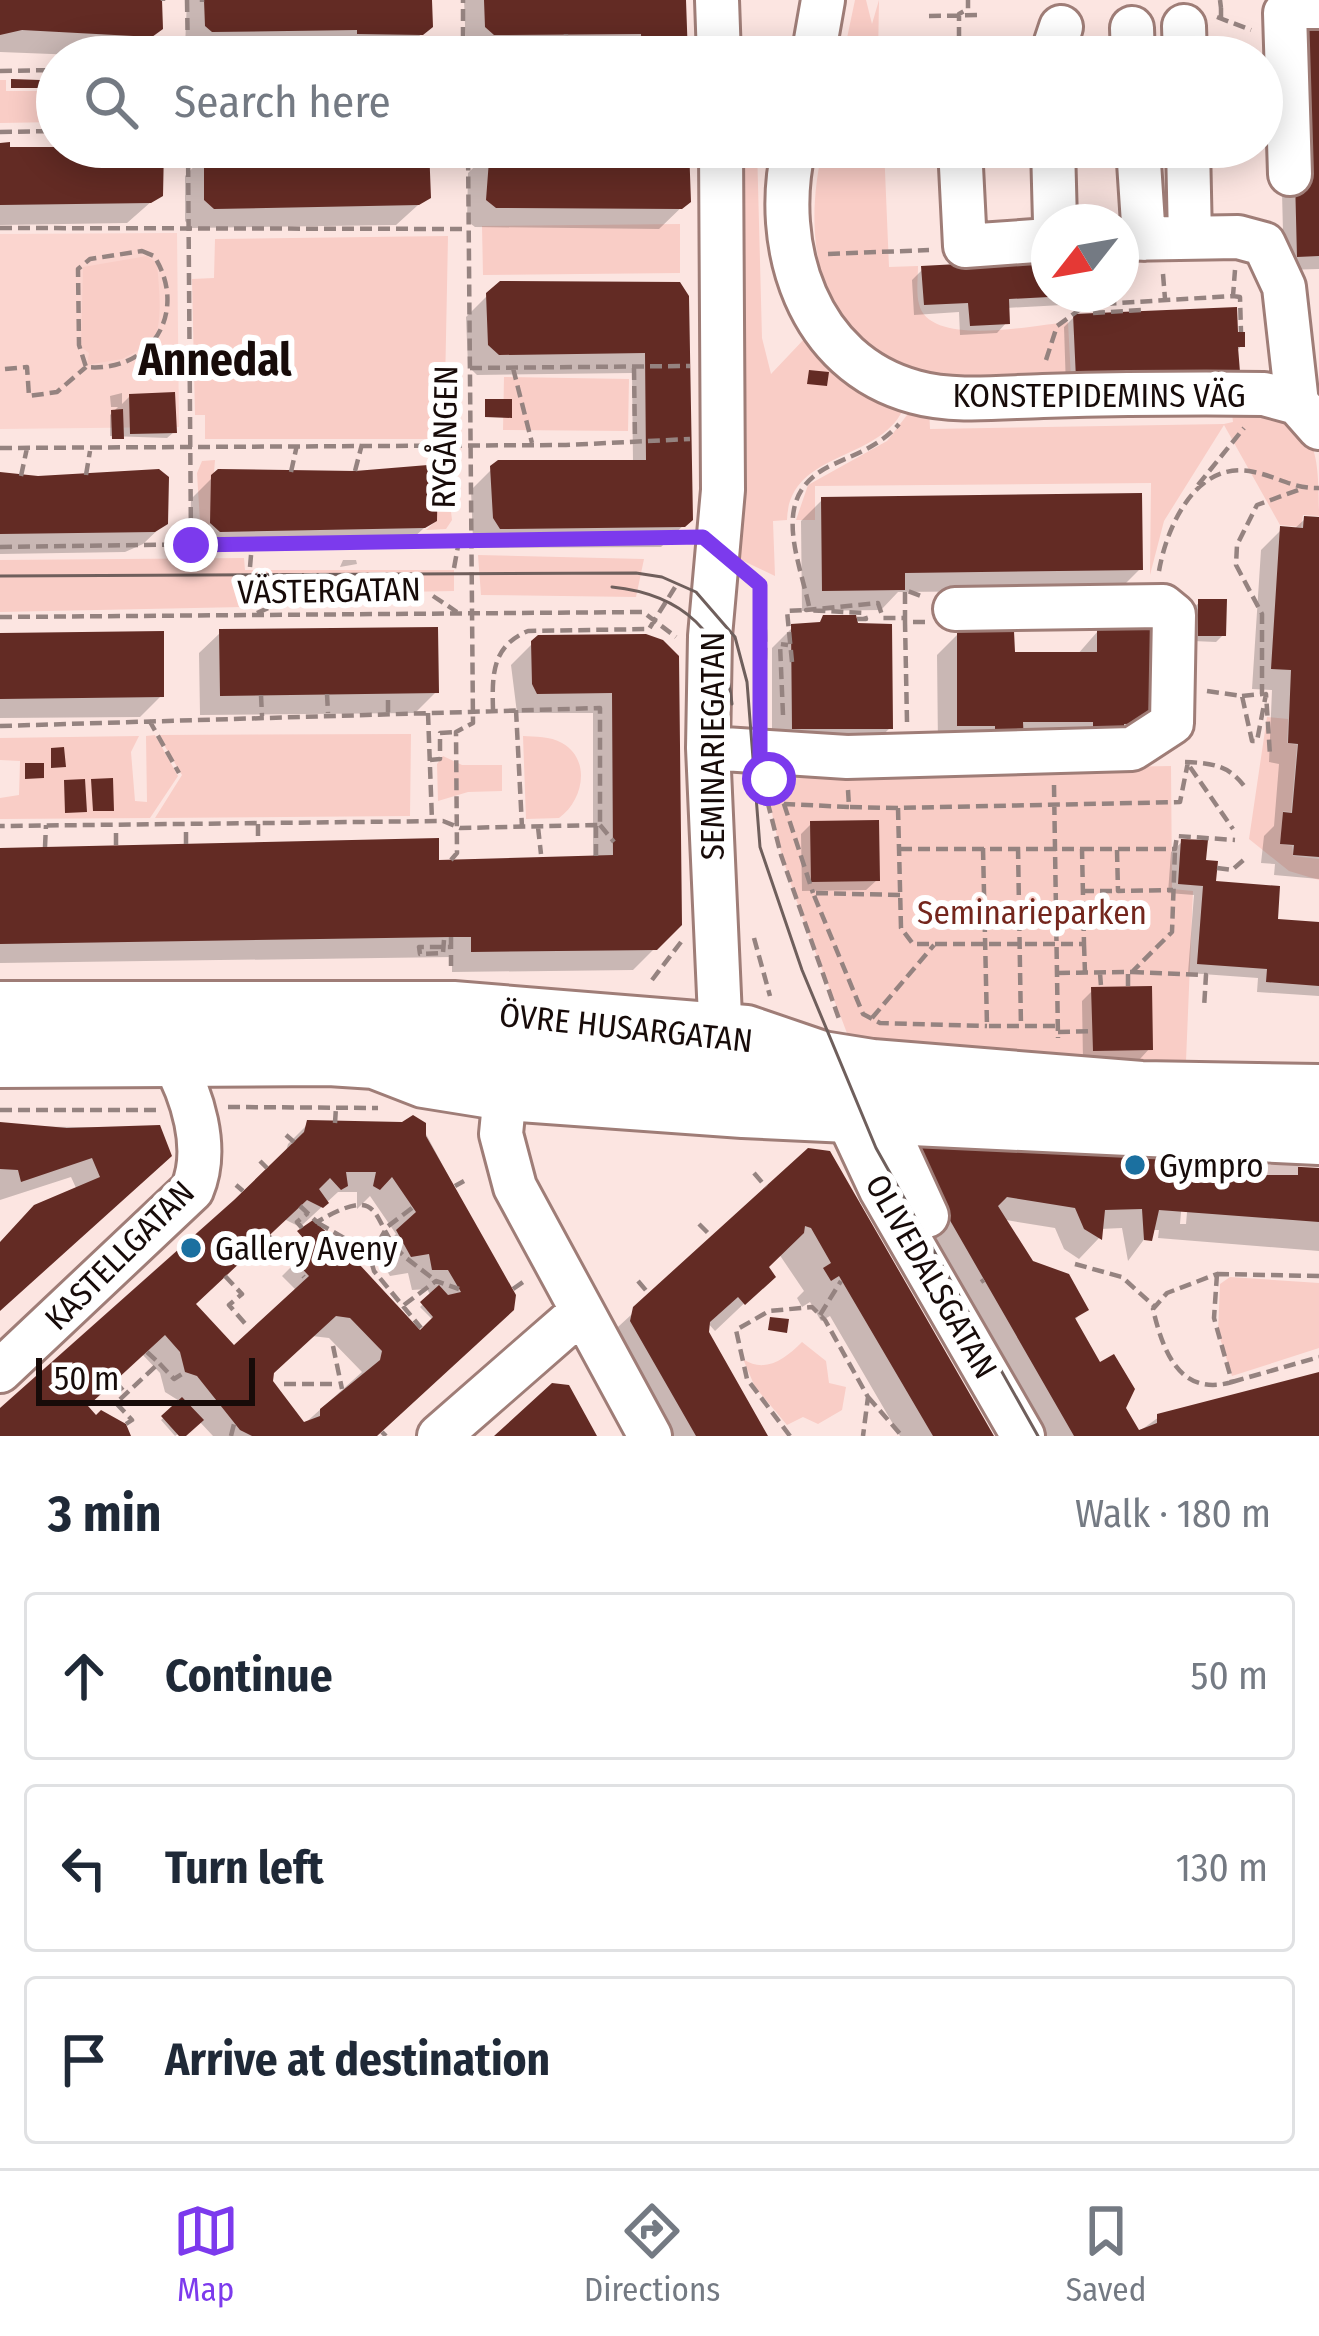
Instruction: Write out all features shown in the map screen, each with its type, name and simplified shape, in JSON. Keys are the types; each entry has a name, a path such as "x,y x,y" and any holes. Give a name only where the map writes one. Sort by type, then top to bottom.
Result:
{"main road":[{"name":"ÖVRE HUSARGATAN","path":"0,1009 453,1009 524,1055 677,1103 1298,1139"},
{"name":"ÖVRE HUSARGATAN","path":"6,1085 171,1057 375,1061 424,1080 524,1055 723,1050 1141,1089 1319,1092"}],"street":[{"path":"712,36 717,0"},
{"path":"816,36 823,0"},
{"path":"1290,174 1285,13 1290,7 1319,7"},
{"name":"SEMINARIEGATAN","path":"721,168 725,403 700,561 723,1050"},
{"name":"KONSTEPIDEMINS VÄG","path":"791,168 785,203 806,300 826,334 852,358 914,392 1264,394 1308,416"},
{"path":"961,168 964,246 1031,241"},
{"path":"1053,168 1054,204"},
{"path":"1134,204 1137,168"},
{"path":"1188,168 1190,238"},
{"path":"1139,239 1238,237"},
{"name":"KONSTEPIDEMINS VÄG","path":"1238,237 1264,244 1273,255 1300,327 1308,416"},
{"path":"708,748 773,732 847,757 1132,749 1172,723 1174,615 1163,605 955,609"},
{"path":"0,1034 352,1033 524,1055 501,1134 507,1166 650,1436"},
{"path":"677,1103 706,1091 723,1050 920,1094 1298,1139"},
{"path":"171,1057 196,1126"},
{"name":"OLIVEDALSGATAN","path":"845,1113 881,1190 1023,1436"},
{"name":"OLIVEDALSGATAN","path":"907,1114 896,1146 908,1181 940,1240 951,1283 1038,1436"},
{"name":"KASTELLGATAN","path":"0,1371 192,1190 199,1174 196,1126"},
{"path":"439,1436 581,1312"}],"path":[{"path":"187,0 188,36"},
{"path":"463,0 463,36"},
{"path":"959,14 968,8 968,0"},
{"path":"959,14 959,36"},
{"path":"929,16 982,14"},
{"path":"1206,21 1246,26 1253,36"},
{"path":"0,71 36,70"},
{"path":"0,132 36,131"},
{"path":"188,168 191,545"},
{"name":"RYGÅNGEN","path":"451,860 457,854 456,732 472,722 471,612 463,540 470,443 468,168"},
{"path":"0,227 468,229"},
{"path":"1232,296 1238,237"},
{"path":"836,254 964,246"},
{"path":"5,369 27,367 29,396 57,392 86,367 119,364 154,346 164,314 162,275 154,256 142,251 82,263 79,345 86,367"},
{"path":"1139,297 1240,296 1241,332"},
{"path":"1173,309 1174,298"},
{"path":"1042,396 1057,326 1078,312"},
{"path":"564,353 564,368"},
{"path":"470,368 701,366"},
{"path":"634,367 635,440"},
{"path":"513,368 532,443"},
{"path":"808,608 790,526 797,492 813,475 890,434 914,392"},
{"path":"1150,604 1171,527 1254,418"},
{"path":"0,448 566,445 702,439"},
{"path":"356,471 362,444"},
{"path":"291,472 297,445"},
{"path":"566,445 567,460"},
{"path":"21,476 27,448"},
{"path":"86,475 90,448"},
{"path":"1185,504 1202,483 1220,473 1250,471 1300,489"},
{"path":"1242,699 1252,741 1257,741 1262,614 1239,578 1237,545 1257,505 1300,489 1319,488"},
{"path":"0,547 703,537 700,561 649,629 528,631 511,638 495,659 493,710"},
{"path":"454,568 463,540"},
{"path":"250,567 252,544"},
{"path":"700,561 760,585 773,732"},
{"path":"857,619 905,620 905,590"},
{"path":"433,596 457,612"},
{"path":"252,616 291,598"},
{"path":"791,662 788,611 878,603 884,618"},
{"path":"808,608 864,613 866,619"},
{"name":"VÄSTERGATAN","path":"0,617 471,612 643,613 656,620"},
{"path":"905,638 907,690"},
{"path":"773,732 780,644 788,645"},
{"path":"1173,691 1262,698"},
{"path":"327,694 328,715"},
{"path":"388,694 388,713"},
{"path":"560,709 561,694"},
{"path":"261,695 262,716"},
{"path":"1262,698 1270,755"},
{"path":"2,728 148,718 600,708 612,703"},
{"path":"596,856 600,708"},
{"path":"516,710 522,827"},
{"path":"428,712 432,821"},
{"path":"148,718 179,773"},
{"path":"430,760 440,759 440,733 456,732"},
{"path":"1052,750 1058,1055"},
{"path":"1163,762 1215,764 1236,774 1247,790"},
{"path":"784,804 1055,808 1180,802 1188,762"},
{"path":"1188,762 1233,830"},
{"path":"842,1024 781,855 760,773 784,804 813,893 860,1009 870,1020 1093,1031"},
{"path":"848,793 849,807"},
{"path":"898,808 900,895 905,937 914,944 1084,944"},
{"path":"0,826 432,821 460,828 598,825 614,842"},
{"path":"258,823 258,842"},
{"path":"186,824 186,844"},
{"path":"45,847 46,825"},
{"path":"116,825 116,845"},
{"path":"538,826 541,854"},
{"path":"1128,986 1130,972 1172,932 1177,836 1235,840"},
{"path":"1018,847 1021,1027"},
{"path":"983,848 987,1026"},
{"path":"900,849 1175,849"},
{"path":"1082,849 1084,973"},
{"path":"1117,849 1118,891"},
{"path":"1217,868 1232,870 1247,857"},
{"path":"1082,891 1173,890"},
{"path":"813,893 900,895"},
{"path":"451,946 443,946 419,947 420,954 443,953 447,939 451,946 451,973"},
{"path":"664,943 671,951"},
{"path":"860,1033 935,944"},
{"path":"1058,973 1206,975 1204,1008"},
{"path":"1100,973 1100,986"},
{"path":"6,1085 50,1110 137,1110 196,1126 336,1107 395,1110"},
{"path":"0,1110 6,1085"},
{"path":"6,1085 12,1123"},
{"path":"334,1123 336,1107"},
{"path":"49,1123 50,1110"},
{"path":"137,1110 137,1124"},
{"path":"286,1135 294,1142"},
{"path":"260,1161 267,1168"},
{"path":"754,1172 766,1187"},
{"path":"454,1186 464,1181"},
{"path":"236,1185 243,1191"},
{"path":"317,1222 352,1204 378,1214 404,1256 436,1281 459,1289"},
{"path":"300,1206 361,1250 373,1245 412,1208"},
{"path":"302,1228 297,1222 308,1214"},
{"path":"699,1224 711,1236"},
{"path":"268,1235 304,1277"},
{"path":"373,1245 374,1271 422,1328"},
{"path":"1075,1264 1122,1277 1154,1306 1158,1331 1182,1377 1203,1386 1319,1357"},
{"path":"1154,1306 1167,1293 1217,1274 1319,1276"},
{"path":"1217,1274 1214,1318 1232,1382"},
{"path":"225,1276 242,1294 229,1305 248,1327"},
{"path":"404,1304 436,1281"},
{"path":"638,1281 649,1294"},
{"path":"820,1315 841,1281"},
{"path":"512,1288 523,1282"},
{"path":"790,1436 747,1379 736,1330 769,1311 812,1307 868,1397 902,1436"},
{"path":"284,1384 340,1386 333,1346"},
{"path":"147,1352 174,1379 185,1372"},
{"path":"126,1424 132,1420 116,1403 159,1363"},
{"path":"115,1382 126,1394"},
{"path":"863,1436 868,1397"},
{"path":"231,1436 234,1424"}],"shaded area":[{"path":"177,233 179,427 0,429 0,234"}],"green space":[{"path":"855,0 866,0 872,24 879,0 878,36 847,36"},
{"path":"0,80 6,80 6,91 36,91 36,122 0,123"},
{"path":"743,168 758,168 762,338 771,374 807,336 905,405 894,424 878,437 803,480 792,497 787,520 773,521 775,576 733,556 747,476"},
{"path":"819,168 885,168 889,267 918,266 918,300 927,318 942,326 985,331 1068,322 1071,379 984,382 932,376 894,362 864,342 842,317 826,288 814,221"},
{"path":"680,224 680,273 483,275 482,226"},
{"path":"448,236 444,439 205,439 205,415 195,415 192,279 214,278 215,239"},
{"path":"147,256 157,263 159,283 154,342 122,359 87,365 89,353 81,347 83,267"},
{"path":"504,377 629,379 628,431 503,430"},
{"path":"1231,405 1280,417 1306,435 1317,466 1319,516 1303,515 1301,527 1280,525 1224,425 1164,521 1150,575 1151,483 815,486 815,520 796,520 808,485 887,441 914,406 929,407 930,429 1224,424 1233,422"},
{"path":"215,460 210,523 201,537 197,473 202,461"},
{"path":"445,461 452,520 446,529 426,530 437,520 438,474 428,465"},
{"path":"478,555 644,559 636,597 481,595"},
{"path":"244,558 245,570 454,570 454,591 245,595 243,607 0,612 0,560"},
{"path":"1267,717 1288,719 1287,743 1297,745 1291,812 1283,811 1280,844 1292,846 1293,856 1319,859 1319,880 1289,871 1249,839"},
{"path":"411,734 410,816 155,818 182,775 158,735"},
{"path":"155,735 178,776 150,818 0,819 0,798 19,795 20,761 0,760 0,738 139,736 131,752 135,801 147,802 146,736"},
{"path":"523,736 557,741 578,760 578,791 559,818 526,819"},
{"path":"443,756 462,765 502,765 502,791 468,792 438,801 437,764"},
{"name":"Seminarieparken","path":"1171,766 1172,889 1193,891 1186,1061 1005,1053 848,1036 785,864 770,797 771,773"},
{"path":"1230,1277 1319,1283 1319,1348 1232,1376 1218,1332 1220,1284"},
{"path":"802,1342 826,1361 829,1383 846,1387 842,1410 818,1424 803,1417 787,1425 755,1387 743,1359 767,1365"}],"building":[{"path":"0,0 162,0 163,29 153,36 22,30 0,35"},
{"path":"204,0 432,0 433,27 423,35 357,34 357,30 212,32 205,26"},
{"path":"484,0 686,0 687,36 494,35 485,27"},
{"path":"1319,19 1319,256 1297,257 1291,20"},
{"path":"11,79 36,80 36,88 11,88"},
{"path":"0,143 36,147 36,168 164,168 163,196 151,203 0,205"},
{"path":"204,168 430,168 431,198 419,205 214,209 204,200"},
{"path":"488,168 690,168 691,202 682,209 496,208 486,200"},
{"path":"1031,260 1031,298 1009,299 1010,324 970,326 968,303 924,305 921,266"},
{"path":"500,281 680,282 689,296 693,520 685,527 500,529 493,518 490,466 498,460 646,460 645,353 499,355 488,345 486,293"},
{"path":"1237,307 1238,332 1245,332 1245,347 1238,347 1240,372 1076,379 1073,314"},
{"path":"809,370 829,372 827,386 807,384"},
{"path":"175,392 177,433 130,434 129,394"},
{"path":"485,399 512,399 512,418 485,417"},
{"path":"123,409 124,439 112,439 111,410"},
{"path":"428,465 438,473 437,521 425,528 220,532 210,523 211,475 218,469 355,471"},
{"path":"159,469 169,477 168,524 155,532 0,534 0,472 38,476"},
{"path":"1142,493 1143,570 905,573 905,590 822,591 821,497"},
{"path":"1304,516 1319,517 1319,857 1293,855 1294,845 1280,844 1283,812 1292,813 1298,744 1288,743 1291,670 1271,669 1280,526 1303,528"},
{"path":"1198,599 1227,599 1226,636 1198,636"},
{"path":"823,615 856,615 858,623 892,624 893,729 792,729 791,624 820,622"},
{"path":"438,627 439,693 220,696 219,629"},
{"path":"1097,628 1154,628 1154,723 1124,724 1124,741 1093,741 1093,722 1023,722 1024,744 995,744 995,726 957,726 957,631 1014,631 1015,652 1097,652"},
{"path":"164,631 164,697 0,699 0,633"},
{"path":"646,634 663,640 679,656 682,925 657,950 471,952 471,937 0,944 0,848 439,838 439,860 613,855 612,693 537,694 532,684 531,641 538,635"},
{"path":"64,747 66,767 51,768 51,748"},
{"path":"25,763 44,763 44,778 25,779"},
{"path":"113,778 114,811 93,811 91,779"},
{"path":"85,779 87,812 65,813 64,780"},
{"path":"879,820 880,881 811,882 810,821"},
{"path":"1181,839 1208,840 1206,860 1218,861 1216,881 1280,886 1278,919 1319,922 1319,986 1266,982 1267,969 1197,964 1203,886 1178,884"},
{"path":"1152,986 1153,1050 1093,1051 1091,987"},
{"path":"413,1115 426,1123 426,1136 516,1295 514,1310 377,1436 252,1436 240,1430 197,1376 185,1372 180,1352 165,1335 88,1406 96,1415 101,1410 126,1424 131,1436 0,1436 0,1408 234,1200 304,1132 307,1120 402,1122","holes":["346,1172 376,1172 373,1186 380,1190 392,1177 416,1212 396,1230 411,1257 429,1254 432,1270 448,1270 461,1292 448,1295 439,1285 420,1302 433,1317 420,1330 359,1264 358,1250 349,1252 313,1220 297,1231 310,1246 294,1260 309,1276 234,1345 196,1304 307,1200 323,1208 329,1203 319,1189 330,1178 341,1190 348,1186","336,1316 350,1318 382,1351 380,1360 320,1409 320,1416 304,1422 273,1381 274,1373"]},
{"path":"0,1122 67,1128 160,1125 172,1156 0,1311 0,1242 34,1205 100,1177 92,1158 21,1182 18,1170 0,1169"},
{"path":"808,1148 830,1151 994,1436 933,1436 839,1276 831,1281 823,1268 831,1263 811,1228 805,1226 804,1233 769,1267 776,1277 745,1305 738,1297 710,1322 709,1332 768,1436 696,1436 630,1321 633,1307"},
{"path":"921,1148 1319,1168 1319,1222 1159,1210 1152,1241 1144,1240 1142,1209 1105,1210 1102,1240 1084,1229 1075,1208 1007,1197 998,1206 1033,1261 1069,1274 1089,1310 1075,1318 1100,1362 1114,1354 1135,1389 1126,1408 1139,1430 1157,1423 1157,1414 1319,1372 1319,1436 1074,1436 917,1163"},
{"path":"770,1317 789,1319 787,1333 768,1330"},
{"path":"552,1383 569,1385 597,1436 494,1436"},
{"path":"182,1397 204,1420 186,1436 179,1436 161,1416"}],"tunnel":[{"path":"1277,1165 1277,1175"}],"tram line":[{"path":"0,576 636,573 662,577 696,592 735,637 747,682 760,847 802,970 876,1148 1038,1436"},
{"path":"612,587 659,598 696,622 720,657 732,704"}],"place":[{"name":"Gympro","path":"1135,1165"},
{"name":"Gallery Aveny","path":"191,1248"}],"district":[{"name":"Annedal","path":"215,359"}],"route":[{"path":"191,545 703,537 716,553 760,585 764,749 760,773 769,779"}]}
